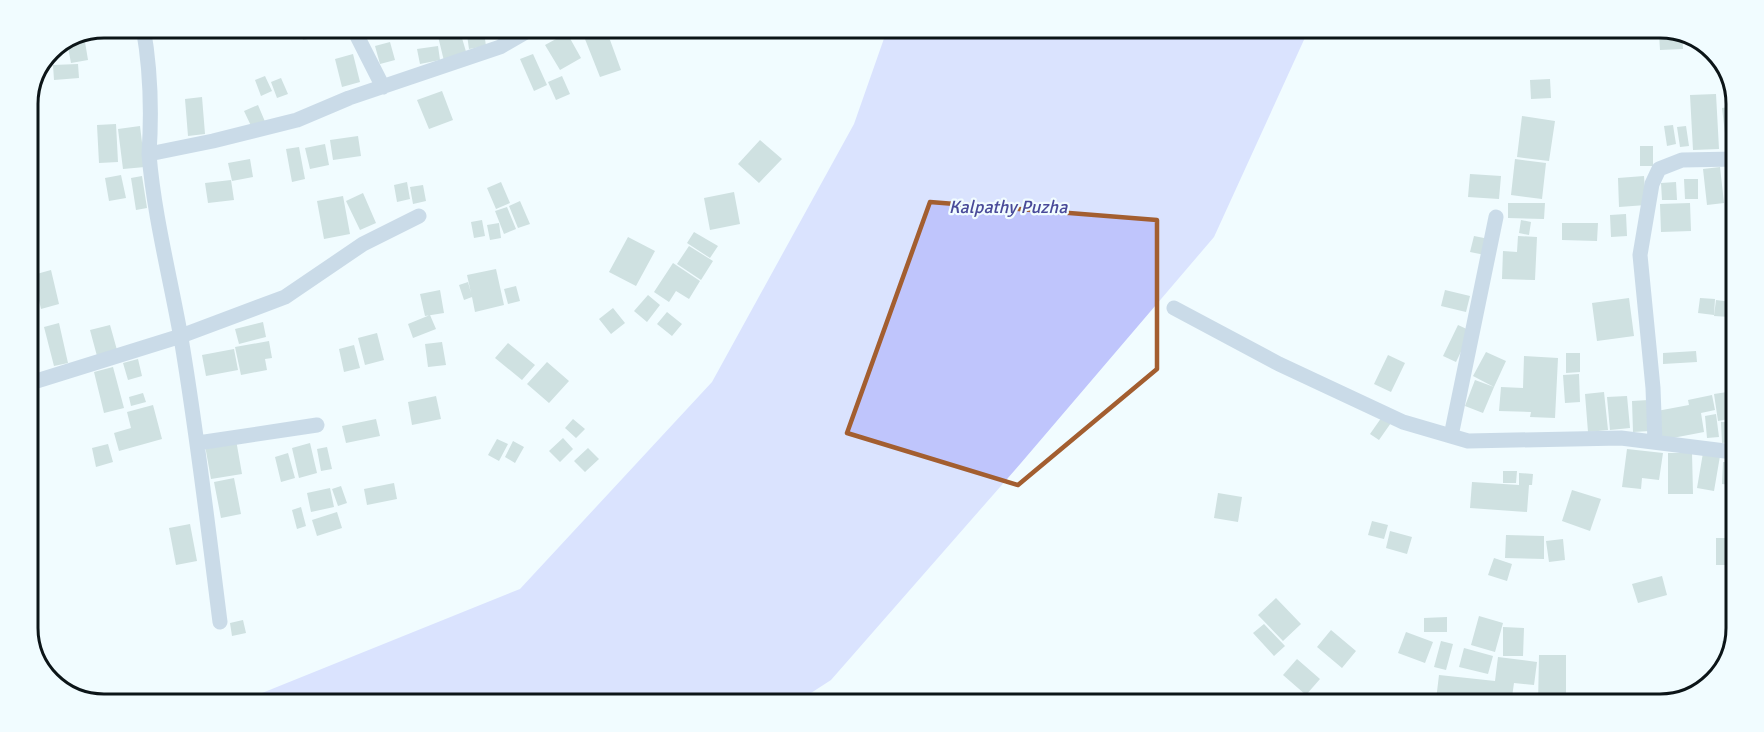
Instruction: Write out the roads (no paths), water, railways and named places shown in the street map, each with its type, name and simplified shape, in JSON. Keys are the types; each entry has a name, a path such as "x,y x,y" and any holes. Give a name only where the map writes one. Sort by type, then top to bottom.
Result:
{"street":[{"path":"144,38 150,65 149,154 152,190 181,336 198,443 220,622"},
{"path":"357,38 383,87"},
{"path":"149,154 297,120 383,87 500,47 515,38"},
{"path":"1655,442 1653,388 1640,255 1652,184 1659,169 1683,160 1726,159"},
{"path":"38,381 181,336 285,297 363,244 420,216"},
{"path":"1451,436 1496,217"},
{"path":"1174,308 1280,364 1403,422 1468,441 1621,438 1726,451"},
{"path":"198,443 317,424"}],"water":[{"name":"Kalpathy Puzha","path":"884,38 1305,38 1214,237 1021,463 831,680 809,694 260,694 520,589 712,382 854,124"}]}
